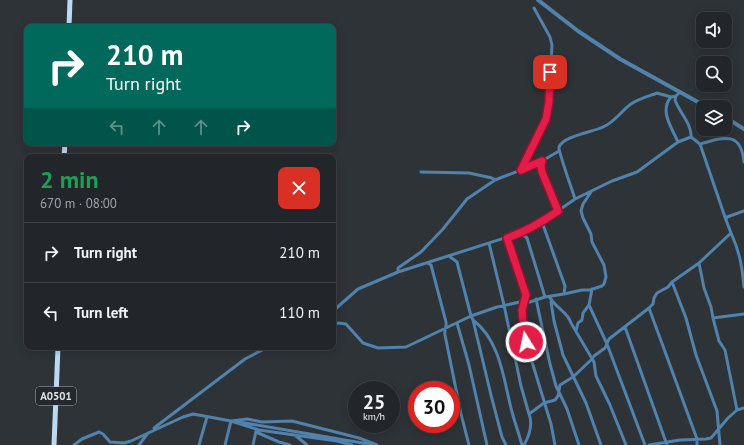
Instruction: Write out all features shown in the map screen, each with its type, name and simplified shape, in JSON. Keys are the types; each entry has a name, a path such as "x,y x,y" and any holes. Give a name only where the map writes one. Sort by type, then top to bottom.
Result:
{"highway":[{"path":"69,24 70,0"},
{"name":"A0501","path":"54,445 58,350"}],"street":[{"path":"538,0 578,31 620,59 696,101"},
{"path":"521,170 546,119 549,102 552,45 550,38 534,8"},
{"path":"575,199 569,177 559,151 563,142 603,128 613,121 632,103 657,93 671,97 676,96 680,92"},
{"path":"676,96 675,100 690,127 691,137"},
{"path":"671,97 666,104 666,114 678,142"},
{"path":"732,121 744,129"},
{"path":"336,308 358,288 398,272 521,233 542,222 575,199 627,175 637,172 678,142 691,137"},
{"path":"691,137 700,144 738,250 744,287"},
{"path":"700,144 721,138 729,138 736,141 742,148 744,162"},
{"path":"398,272 398,268 421,252 444,229 467,199 495,180 542,161 559,151"},
{"path":"542,161 542,172 558,211"},
{"path":"421,172 469,173 495,180"},
{"path":"336,324 346,324 363,343 378,348 406,347 471,316 504,305 530,302 547,296 592,289 604,284 606,277 604,265 592,242 591,234 581,211 582,204 592,191"},
{"path":"726,220 727,217 744,211"},
{"path":"542,222 566,286 564,294"},
{"path":"521,233 526,238 547,296 555,306 570,317 571,323 595,365 596,376 610,405 626,445"},
{"path":"529,414 544,403 555,400 558,396 560,385 573,377 604,348 609,339 649,308 657,293 668,287 672,282 699,262 731,233"},
{"path":"507,238 526,295 522,310 526,342 551,424 555,445"},
{"path":"489,243 529,414 529,432 523,445"},
{"path":"449,256 457,262 502,437 506,445"},
{"path":"699,262 704,288 712,307 713,318 719,341 725,350 737,410"},
{"path":"427,263 431,265 446,322 445,335 461,414 469,445"},
{"path":"672,282 684,312 696,355 717,411 720,445"},
{"path":"576,331 578,323 582,320 583,314 589,305 592,289"},
{"path":"536,299 556,386 567,409 579,445"},
{"path":"551,300 554,321 563,355 586,403 601,445"},
{"path":"589,305 607,344 645,445"},
{"path":"649,308 697,439 697,445"},
{"path":"713,318 744,314"},
{"path":"473,320 481,326 491,340 523,445"},
{"path":"457,323 469,365 487,445"},
{"path":"625,327 667,444"},
{"path":"139,445 149,432 245,359 262,350"},
{"path":"649,445 667,444 680,440 711,438 737,410 744,408"},
{"path":"74,445 82,439 99,432 103,434 110,442 124,443 193,414 376,445"},
{"path":"199,445 205,416"},
{"path":"231,421 247,419 262,422 292,421 359,438 376,445"},
{"path":"231,421 256,430 279,444 290,445"},
{"path":"225,445 231,421"},
{"path":"256,430 338,441 352,445"},
{"path":"253,445 256,430"},
{"path":"294,435 307,445"}],"route":[{"path":"526,342 522,310 526,295 507,238 542,222 558,211 542,172 542,161 521,170 546,119 549,102 550,72"}]}
